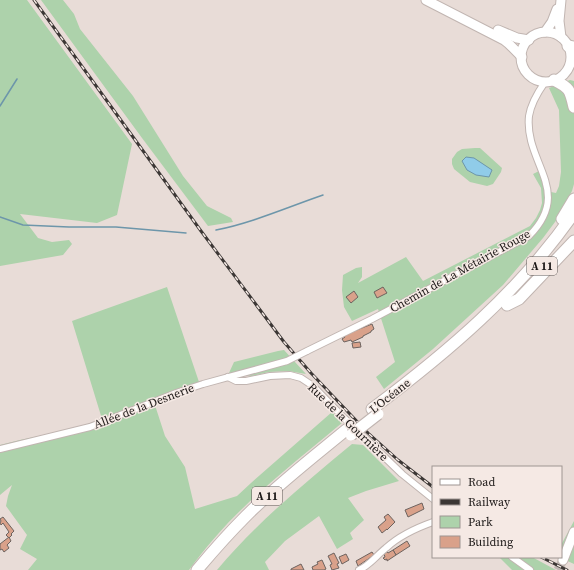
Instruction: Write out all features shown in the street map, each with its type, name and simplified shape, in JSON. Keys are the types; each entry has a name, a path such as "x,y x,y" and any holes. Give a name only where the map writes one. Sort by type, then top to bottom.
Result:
{"highway":[{"path":"554,79 568,90 574,107"},
{"path":"535,264 539,251 563,219 574,199"},
{"name":"L’Océane","path":"375,412 474,327 508,293 535,264 574,213"},
{"name":"L’Océane","path":"197,570 224,539 262,501 303,464 348,433 455,353 508,304 540,269 574,225"},
{"path":"508,304 519,299 574,241"},
{"name":"L’Océane","path":"206,570 232,540 267,506 348,433"}],"main road":[{"path":"426,0 504,40 510,44 522,57"},
{"path":"439,0 503,33 529,40"},
{"path":"554,79 569,66 571,61 570,49 559,21 561,0"},
{"path":"546,32 561,0"},
{"path":"570,49 553,33 546,32 534,36 529,40 523,49 522,57 524,66 534,79 554,79 574,75"},
{"path":"563,560 574,532"}],"street":[{"name":"Chemin de La Métairie Rouge","path":"287,361 372,320 529,236 539,226 547,210 550,191 545,174 534,150 529,126 529,116 536,96 554,79"},
{"name":"Allée de la Desnerie","path":"0,449 90,427 176,393 287,361"},
{"name":"Rue de la Gournière","path":"228,377 236,380 290,375 301,378 313,386 402,474 432,498"},
{"path":"359,570 364,568 398,538 432,522"},
{"path":"513,558 530,570"}],"green space":[{"path":"0,0 27,0 132,144 117,215 97,223 20,214 38,238 52,242 69,240 72,244 63,255 0,266"},
{"path":"41,0 63,0 74,14 80,29 133,96 183,176 207,206 231,218 233,222 208,226"},
{"path":"570,80 574,81 574,184 558,218 503,285 433,349 384,389 376,377 395,362 378,309 352,321 344,307 342,290 343,275 356,268 362,267 362,277 358,283 406,257 423,281 530,226 536,218 542,203 541,188 533,174 539,171 546,191 556,193 559,186 561,172 559,110 549,88"},
{"path":"480,148 502,168 493,184 487,186 470,182 454,169 452,164 452,159 457,152 462,149"},
{"path":"167,287 199,382 153,399 165,436 185,467 195,509 237,496 332,412 343,422 243,508 214,538 189,570 28,570 37,559 20,549 27,535 6,506 12,485 0,495 0,445 76,428 102,419 72,321"},
{"path":"284,350 306,374 288,371 269,372 252,376 229,373 234,362"},
{"path":"352,444 363,445 399,481 348,498 364,520 350,533 353,539 337,549 319,516 285,541 265,562 269,570 217,570 232,552 265,520"},
{"path":"574,521 574,564 561,558 562,543"},
{"path":"500,558 534,558 556,570 512,570"}],"water":[{"path":"466,157 474,158 492,170 489,177 476,175 467,170 462,161"}],"building":[{"path":"383,287 387,293 377,298 374,292"},
{"path":"354,291 358,297 351,303 346,297"},
{"path":"372,324 374,329 363,337 352,342 351,340 344,342 342,339 345,337 344,335"},
{"path":"360,342 361,347 353,348 352,343"},
{"path":"422,503 424,509 408,517 405,510"},
{"path":"388,514 395,522 382,533 378,527 386,520 384,517"},
{"path":"3,517 14,531 9,538 6,535 9,532 3,523 1,525 0,523 0,519"},
{"path":"9,537 11,541 7,545 9,548 4,552 2,549 0,550 0,544"},
{"path":"407,541 410,546 396,555 393,550"},
{"path":"393,550 396,555 387,561 387,559 385,560 383,558 385,557 384,554"},
{"path":"372,552 374,555 358,566 356,561"},
{"path":"334,553 339,563 337,564 339,568 332,570 330,565 332,564 328,556"},
{"path":"346,554 349,560 342,564 339,557"},
{"path":"322,560 326,569 313,570 312,567 318,564 317,562"},
{"path":"301,564 304,570 291,570 291,569"}],"waterway":[{"path":"0,106 17,79"},
{"path":"216,230 256,219 323,195"},
{"path":"0,217 23,225 116,227 186,233"}],"tunnel":[{"path":"558,570 563,560"}],"railway":[{"path":"34,0 201,231 284,342 368,433 398,460 432,486"},
{"path":"543,558 567,570"}]}
